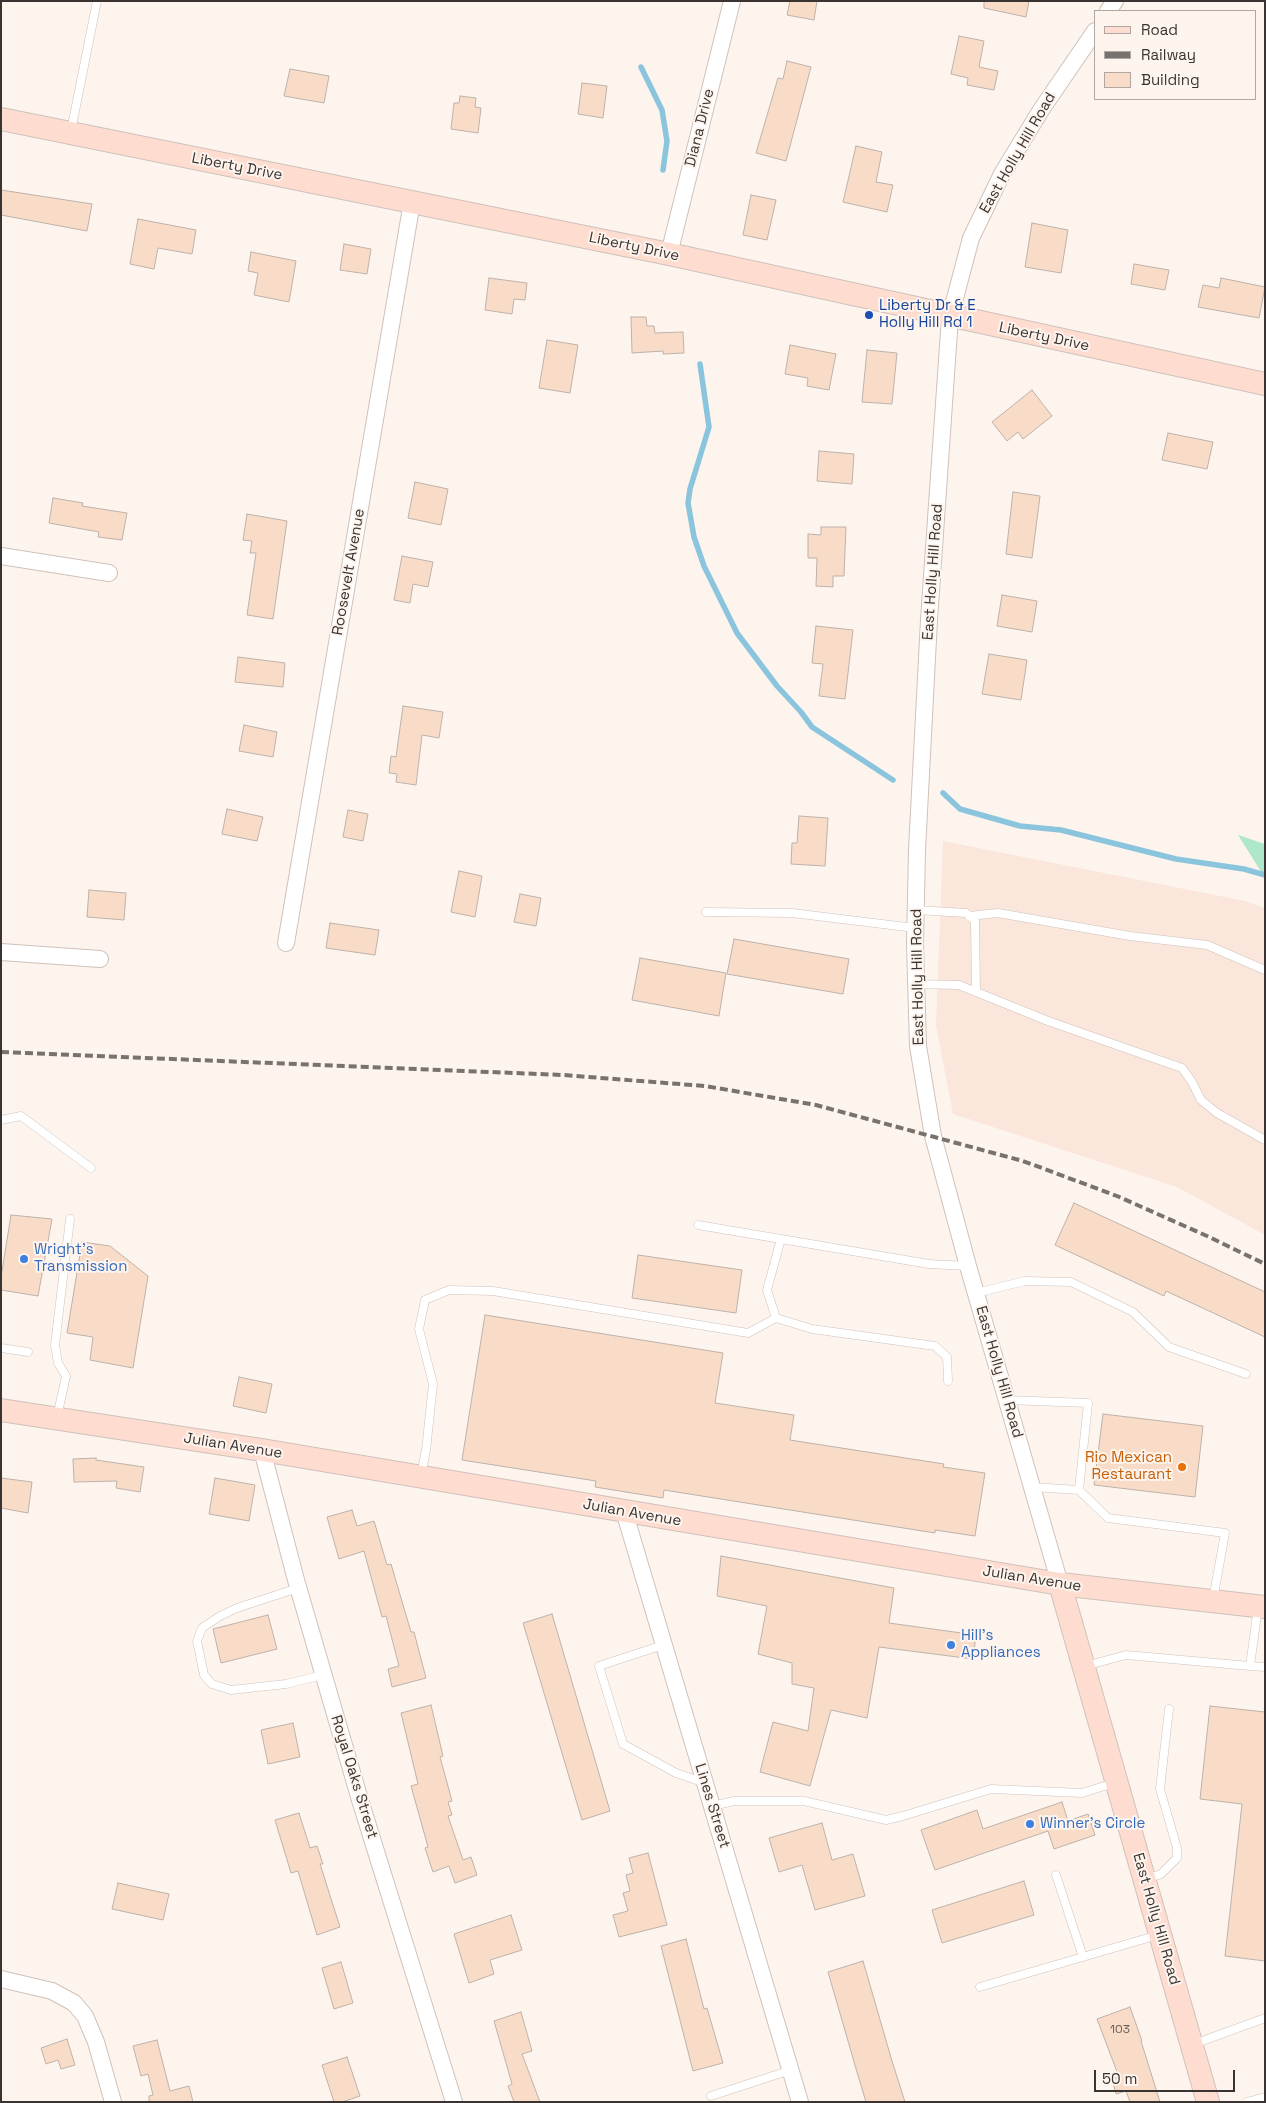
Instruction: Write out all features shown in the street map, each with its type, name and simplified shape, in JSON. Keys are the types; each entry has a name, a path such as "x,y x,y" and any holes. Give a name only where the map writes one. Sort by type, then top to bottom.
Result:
{"street":[{"name":"Diana Drive","path":"668,254 732,1"},
{"name":"East Holly Hill Road","path":"1094,32 1041,110 1002,174 971,238 950,317 929,620 917,850 915,984 918,1046 933,1136 968,1266 1208,2102"},
{"name":"Liberty Drive","path":"1,119 668,254 950,317 1265,384"},
{"name":"Roosevelt Avenue","path":"286,943 412,202"},
{"path":"1,556 109,574"},
{"path":"1,952 100,958"},
{"name":"Julian Avenue","path":"1,1410 262,1450 1060,1584 1262,1606"},
{"name":"Royal Oaks Street","path":"262,1450 323,1675 454,2102"},
{"name":"Lines Street","path":"624,1511 800,2102"},
{"path":"1,1979 52,1991 74,2003 85,2016 96,2042 113,2102"}],"lane":[{"path":"71,133 97,1"},
{"path":"916,910 966,913 974,921 976,992"},
{"path":"706,912 792,913 915,928"},
{"path":"969,916 998,913 1130,936 1207,944 1265,970"},
{"path":"915,984 959,985 1048,1021 1182,1068 1201,1100 1217,1113 1265,1140"},
{"path":"1,1120 21,1116 91,1168"},
{"path":"57,1419 66,1376 58,1363 55,1345 70,1219"},
{"path":"698,1225 929,1264 968,1266"},
{"path":"776,1318 767,1290 781,1239"},
{"path":"976,1293 1025,1281 1071,1282 1133,1312 1169,1347 1246,1374"},
{"path":"420,1477 426,1450 433,1384 419,1329 425,1300 450,1290 493,1291 748,1333 776,1318 812,1329 935,1346 946,1356 948,1380"},
{"path":"1,1348 28,1352"},
{"path":"1007,1400 1088,1403 1079,1490"},
{"path":"1032,1488 1079,1490 1108,1518 1225,1533 1213,1601"},
{"path":"298,1588 237,1608 202,1628 198,1641 204,1675 212,1684 231,1690 286,1684 323,1675"},
{"path":"1250,1666 1262,1606"},
{"path":"663,1645 599,1666 623,1744 676,1773 705,1783"},
{"path":"1083,1666 1126,1655 1265,1667"},
{"path":"1144,1879 1161,1874 1177,1858 1177,1848 1160,1789 1169,1709"},
{"path":"712,1806 734,1801 804,1800 886,1820 991,1790 1082,1793 1117,1782"},
{"path":"1056,1875 1084,1957"},
{"path":"980,1987 1160,1935"},
{"path":"1192,2045 1265,2018"},
{"path":"711,2096 791,2070"},
{"path":"1247,2102 1265,2098"}],"shaded area":[{"path":"943,841 1245,901 1265,908 1265,1235 1177,1187 953,1114 936,1025"}],"green space":[{"path":"1238,835 1265,844 1265,878"}],"building":[{"path":"790,1 817,1 814,20 787,15"},
{"path":"984,1 1029,1 1026,17 984,8"},
{"path":"959,36 984,41 979,67 998,71 994,90 967,85 968,78 951,74"},
{"path":"787,61 811,67 786,161 756,153 778,78 783,79"},
{"path":"290,69 329,76 324,103 284,96"},
{"path":"582,83 607,86 603,118 578,114"},
{"path":"460,96 476,98 475,107 481,108 478,133 451,129 454,103 459,103"},
{"path":"856,146 882,152 876,182 893,185 887,212 843,202"},
{"path":"1,190 92,204 87,231 1,215"},
{"path":"751,195 776,200 767,240 743,235"},
{"path":"138,219 196,230 192,254 158,248 154,269 130,264"},
{"path":"1032,223 1068,230 1061,273 1025,267"},
{"path":"344,244 371,249 367,274 340,270"},
{"path":"251,252 296,261 289,302 254,295 258,273 248,271"},
{"path":"1134,264 1169,270 1165,290 1131,284"},
{"path":"489,278 527,283 525,300 514,299 512,314 485,310"},
{"path":"1221,278 1265,287 1259,318 1198,307 1203,285 1219,288"},
{"path":"631,317 646,317 647,326 654,326 655,333 683,332 684,353 663,354 663,351 632,353"},
{"path":"547,340 578,345 570,393 539,388"},
{"path":"790,345 836,354 829,390 807,386 808,378 785,374"},
{"path":"867,350 897,353 892,404 862,402"},
{"path":"1032,390 1052,416 1023,439 1018,432 1007,441 992,422"},
{"path":"1168,433 1213,442 1207,469 1162,460"},
{"path":"819,451 854,454 852,484 817,481"},
{"path":"415,482 448,489 441,525 408,518"},
{"path":"1013,492 1040,496 1032,558 1006,554"},
{"path":"53,498 83,503 82,506 127,513 122,540 98,537 99,532 49,523"},
{"path":"247,514 287,521 273,619 247,615 256,553 250,553 252,541 243,540"},
{"path":"821,527 846,527 844,576 833,576 833,587 816,586 817,558 808,558 808,534 821,535"},
{"path":"402,556 433,562 428,587 413,584 410,603 394,600"},
{"path":"1002,595 1037,601 1032,632 997,626"},
{"path":"816,626 853,630 845,699 819,696 823,664 812,663"},
{"path":"989,654 1027,660 1021,700 982,694"},
{"path":"238,657 285,663 283,687 235,682"},
{"path":"403,706 443,712 439,738 422,735 416,785 396,782 397,774 389,773 391,756 396,757"},
{"path":"244,725 277,732 273,757 239,751"},
{"path":"227,809 263,817 257,841 222,834"},
{"path":"348,810 368,814 363,841 343,837"},
{"path":"799,816 828,818 825,866 791,864 792,843 797,843"},
{"path":"459,871 482,876 475,917 451,912"},
{"path":"89,890 126,893 124,920 87,917"},
{"path":"520,894 541,898 536,926 514,922"},
{"path":"330,923 379,930 375,955 326,948"},
{"path":"734,939 849,959 843,994 727,974"},
{"path":"640,958 726,973 719,1016 632,1000"},
{"path":"1074,1203 1265,1292 1265,1337 1166,1291 1164,1296 1055,1245"},
{"path":"11,1215 52,1219 38,1296 1,1290 1,1277"},
{"path":"82,1242 110,1246 148,1276 133,1368 90,1360 93,1337 67,1333"},
{"path":"638,1255 742,1270 736,1313 632,1298"},
{"path":"485,1315 723,1353 715,1403 794,1415 790,1440 944,1464 943,1467 985,1473 975,1536 935,1530 935,1533 664,1490 663,1498 595,1487 596,1481 462,1460"},
{"path":"239,1377 272,1384 266,1413 233,1406"},
{"path":"1103,1414 1203,1426 1195,1497 1094,1485"},
{"path":"96,1458 96,1460 144,1467 140,1492 116,1488 117,1481 74,1482 73,1459"},
{"path":"1,1478 32,1482 28,1513 1,1508"},
{"path":"215,1478 255,1485 249,1521 209,1514"},
{"path":"352,1510 357,1526 374,1521 387,1565 391,1564 411,1632 414,1632 426,1678 392,1687 388,1669 399,1666 386,1616 382,1617 364,1551 339,1559 327,1517"},
{"path":"721,1556 894,1588 889,1623 976,1635 973,1659 879,1647 867,1718 831,1710 810,1786 760,1772 773,1722 808,1731 814,1688 792,1684 792,1663 758,1654 767,1606 717,1596"},
{"path":"552,1614 610,1811 582,1820 523,1623"},
{"path":"268,1615 277,1649 221,1663 213,1629"},
{"path":"431,1705 443,1756 440,1757 452,1801 448,1802 452,1815 448,1816 463,1860 471,1857 477,1875 455,1883 449,1866 433,1872 425,1848 428,1847 411,1786 418,1784 401,1713"},
{"path":"1210,1706 1265,1712 1265,1961 1225,1956 1242,1804 1200,1799"},
{"path":"293,1723 300,1757 268,1764 261,1730"},
{"path":"1062,1802 1068,1821 1088,1814 1095,1835 1054,1849 1048,1831 935,1870 921,1830 977,1810 983,1829"},
{"path":"299,1813 310,1848 317,1846 323,1864 320,1864 340,1927 317,1935 298,1871 291,1873 275,1820"},
{"path":"822,1823 832,1860 853,1854 865,1896 815,1910 802,1865 779,1872 769,1838"},
{"path":"648,1853 667,1925 619,1937 613,1915 628,1911 623,1893 630,1891 626,1875 633,1873 629,1858"},
{"path":"1024,1881 1034,1915 942,1943 932,1910"},
{"path":"118,1883 169,1894 163,1920 112,1909"},
{"path":"511,1915 522,1950 490,1960 494,1974 469,1983 454,1934"},
{"path":"686,1939 704,2009 707,2008 723,2063 693,2071 661,1946"},
{"path":"863,1961 905,2102 866,2102 857,2072 828,1972"},
{"path":"341,1962 353,2003 334,2009 322,1968"},
{"path":"1130,2007 1160,2102 1130,2102 1126,2091 1116,2094 1112,2079 1119,2077 1097,2019"},
{"path":"521,2012 532,2051 522,2054 540,2102 514,2102 508,2086 512,2084 494,2021"},
{"path":"67,2039 75,2065 61,2069 58,2060 46,2064 41,2048"},
{"path":"157,2040 170,2091 189,2086 193,2102 149,2102 149,2096 153,2095 148,2074 141,2076 133,2046"},
{"path":"347,2057 360,2096 342,2102 334,2102 322,2065"}],"waterway":[{"path":"641,67 662,110 667,141 663,170"},
{"path":"700,364 709,427 690,489 688,503 694,537 704,566 737,633 777,686 812,727 893,780"},
{"path":"943,793 960,809 1020,826 1061,830 1176,859 1244,869 1265,875"}],"railway":[{"path":"1,1052 563,1075 705,1086 816,1105 1023,1161 1117,1196 1265,1264"}],"place":[{"name":"Liberty Dr & E Holly Hill Rd 1","path":"869,315"},
{"name":"Wright's Transmission","path":"24,1259"},
{"name":"Rio Mexican Restaurant","path":"1182,1467"},
{"name":"Hill's Appliances","path":"951,1645"},
{"name":"Winner's Circle","path":"1030,1824"}]}
